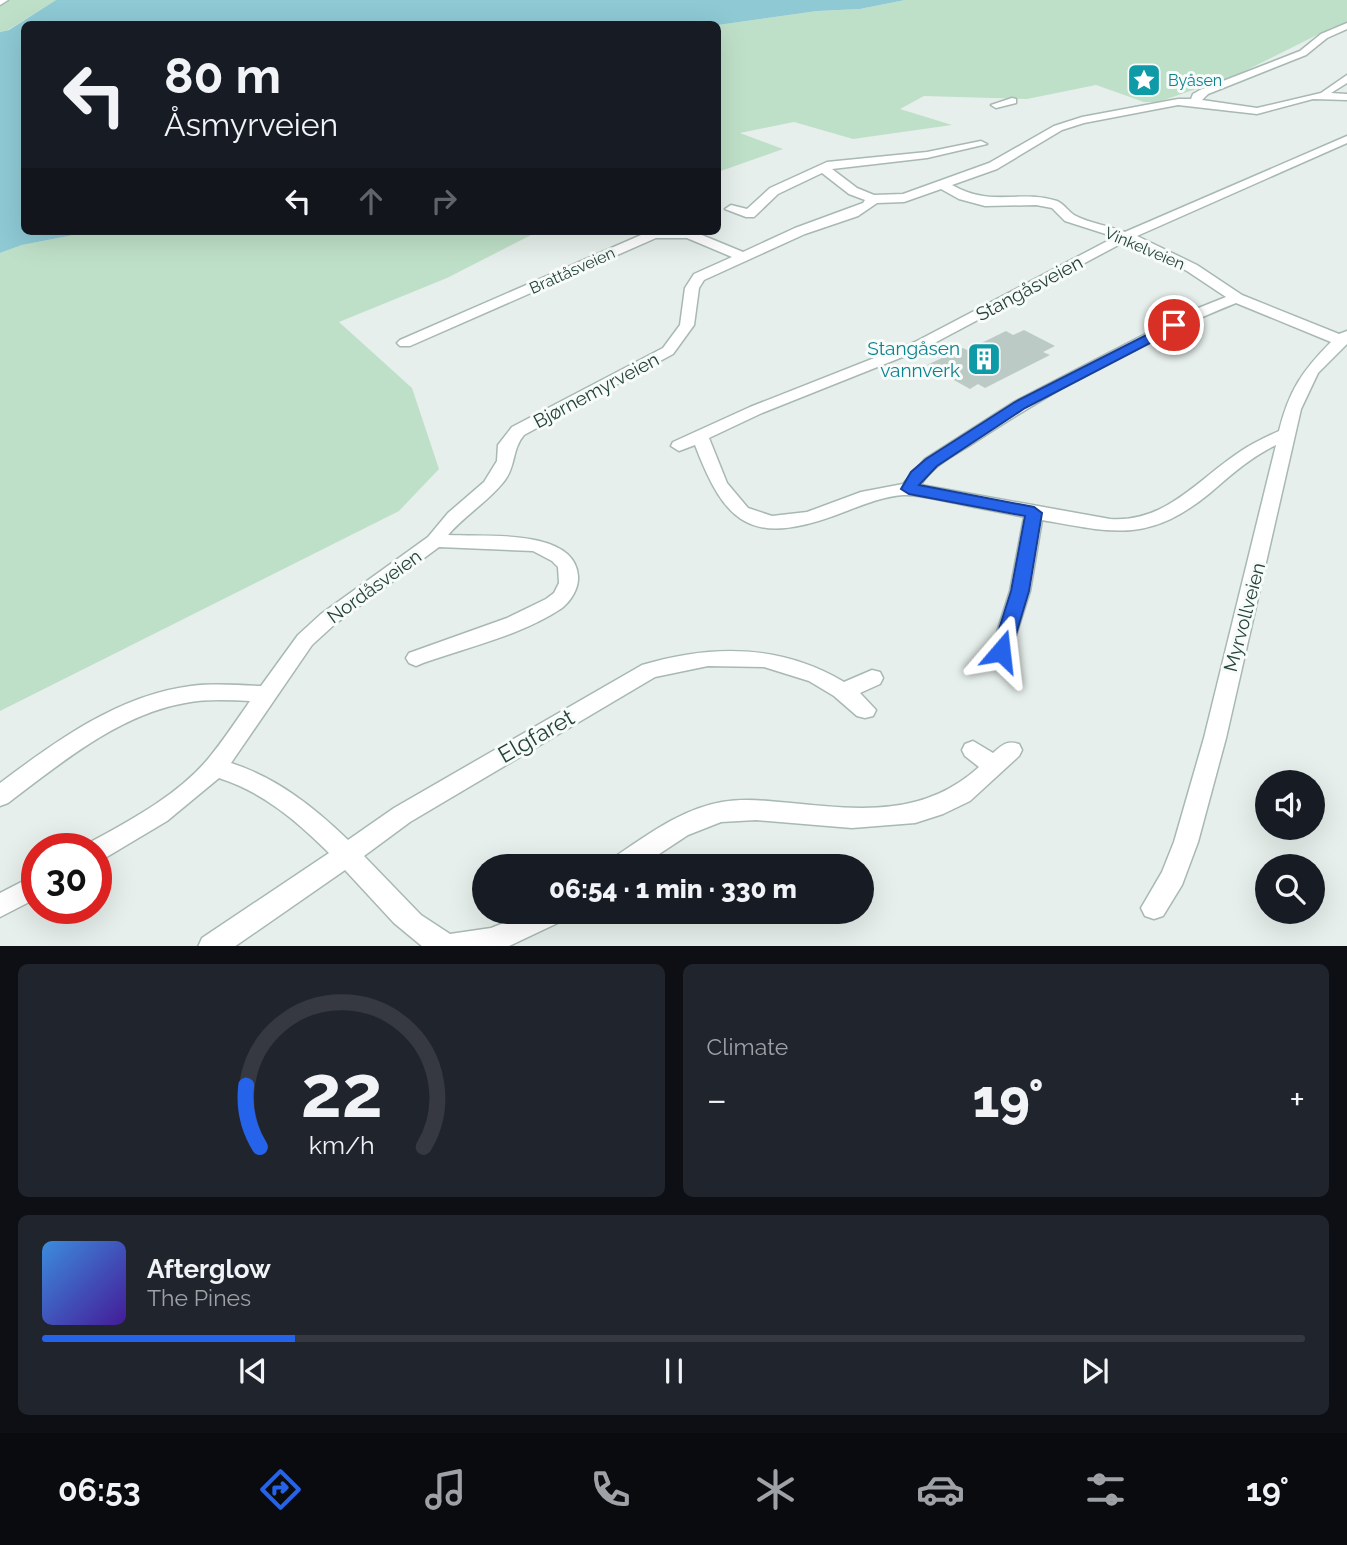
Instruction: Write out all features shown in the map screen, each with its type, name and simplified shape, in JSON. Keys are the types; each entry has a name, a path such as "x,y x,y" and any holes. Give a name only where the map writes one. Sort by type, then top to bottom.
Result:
{"street":[{"name":"Bjørnemyrveien","path":"435,541 441,528 482,495 500,472 508,456 506,445 517,431 668,351 687,326 695,281 704,273 800,231 854,213 873,199 904,198 993,166 1072,123 1178,102 1196,102 1197,96 1204,92 1303,52 1324,36 1347,26"},
{"path":"1325,95 1347,78"},
{"path":"1196,102 1262,110 1325,95 1347,97"},
{"path":"996,105 1012,101"},
{"name":"Stangåsveien","path":"679,446 756,410 920,345 1126,236 1344,142"},
{"path":"937,143 949,151"},
{"path":"731,209 750,214 774,191 844,162 949,151 981,144"},
{"path":"824,169 853,191 873,199"},
{"name":"Vinkelveien","path":"943,185 963,196 985,202 1045,201 1056,205 1070,218 1126,236 1192,268 1237,298 1343,337"},
{"name":"Brattåsveien","path":"405,343 653,235"},
{"name":"Brattåsveien","path":"690,235 742,257"},
{"path":"909,489 916,476 931,463 1020,405 1191,316 1237,298"},
{"name":"Myrvollveien","path":"1154,908 1173,877 1186,842 1215,738 1263,545 1285,435 1293,409 1311,371 1343,337"},
{"path":"700,436 718,484 739,512 761,521 797,520 839,509 874,495 909,489 1034,513 1124,526 1144,523 1168,513 1261,445 1285,435"},
{"path":"1001,651 1020,591 1034,513"},
{"name":"Nordåsveien","path":"112,841 175,802 215,767 290,658 313,633 435,541 536,545 559,556 568,566 570,575 562,597 542,610 415,658"},
{"name":"Elgfaret","path":"213,946 402,816 649,671 680,661 740,658 782,661 809,670 845,691 865,710"},
{"path":"845,691 872,678"},
{"path":"0,796 39,766 97,730 136,710 193,694 264,695"},
{"path":"641,854 701,817 737,810 774,810 849,818 883,817 921,811 955,799 1002,758 973,750"},
{"path":"215,767 262,783 293,803 418,930 452,946 482,946 536,924"},
{"path":"0,906 21,894"}],"green space":[{"path":"0,0 56,0 8,30 0,32"},
{"path":"905,0 1347,0 1347,24 1333,27 1237,75 1158,102 1144,102 1096,85 1027,99 924,96 900,109 952,125 853,139 794,122 740,133 783,149 721,171 721,25 817,11 860,9"},
{"path":"73,235 531,235 447,278 339,322 412,388 439,469 399,511 0,711 0,253 22,245"}],"water":[{"path":"56,0 905,0 860,9 817,11 721,25 721,21 23,21"},
{"path":"21,22 21,235 73,235 22,245 0,253 0,32"}],"building":[{"name":"Stangåsen vannverk","path":"1024,330 1055,346 1043,352 1050,355 985,388 978,384 970,389 927,365 1006,331 1013,335"}],"place":[{"name":"Byåsen","path":"1144,80"},
{"name":"Stangåsen vannverk","path":"984,359"}],"route":[{"path":"1001,651 1020,591 1034,513 909,489 916,476 931,463 1020,405 1174,325"}]}
